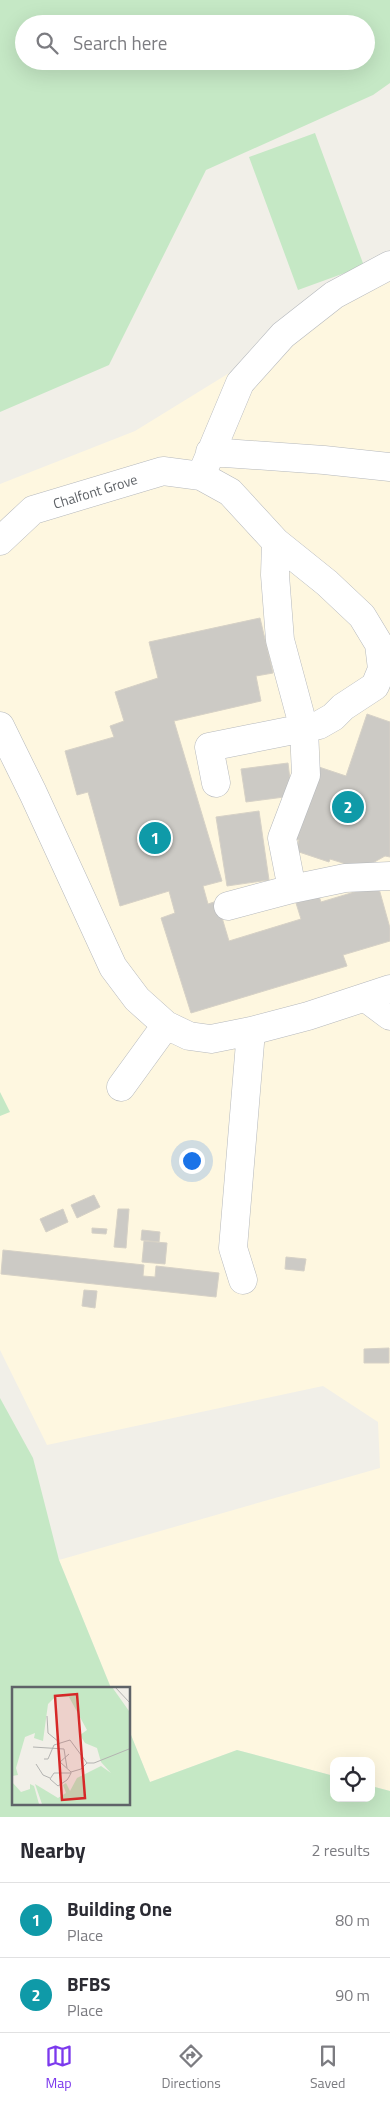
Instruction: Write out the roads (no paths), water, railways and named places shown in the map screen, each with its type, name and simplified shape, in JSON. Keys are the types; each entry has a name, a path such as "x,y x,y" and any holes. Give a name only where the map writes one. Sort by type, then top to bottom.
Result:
{"street":[{"path":"216,784 210,746 319,726 333,717 343,707 376,686 382,669 385,642 362,616 327,583 276,542 206,464 240,383 283,336 334,295 390,265"},
{"name":"Chalfont Grove","path":"0,541 33,510 163,471 206,464 324,460 390,467"},
{"path":"276,542 275,575 280,640 304,729 306,775 282,838 292,889"},
{"path":"0,726 114,967 137,998 166,1025 189,1036 211,1039 251,1031 378,994 390,1016"},
{"path":"228,906 292,889 345,878 390,876"},
{"path":"121,1087 166,1025"},
{"path":"242,1280 233,1248 251,1031"}],"place":[{"name":"BFBS","path":"348,807"},
{"name":"Building One","path":"155,838"}]}
